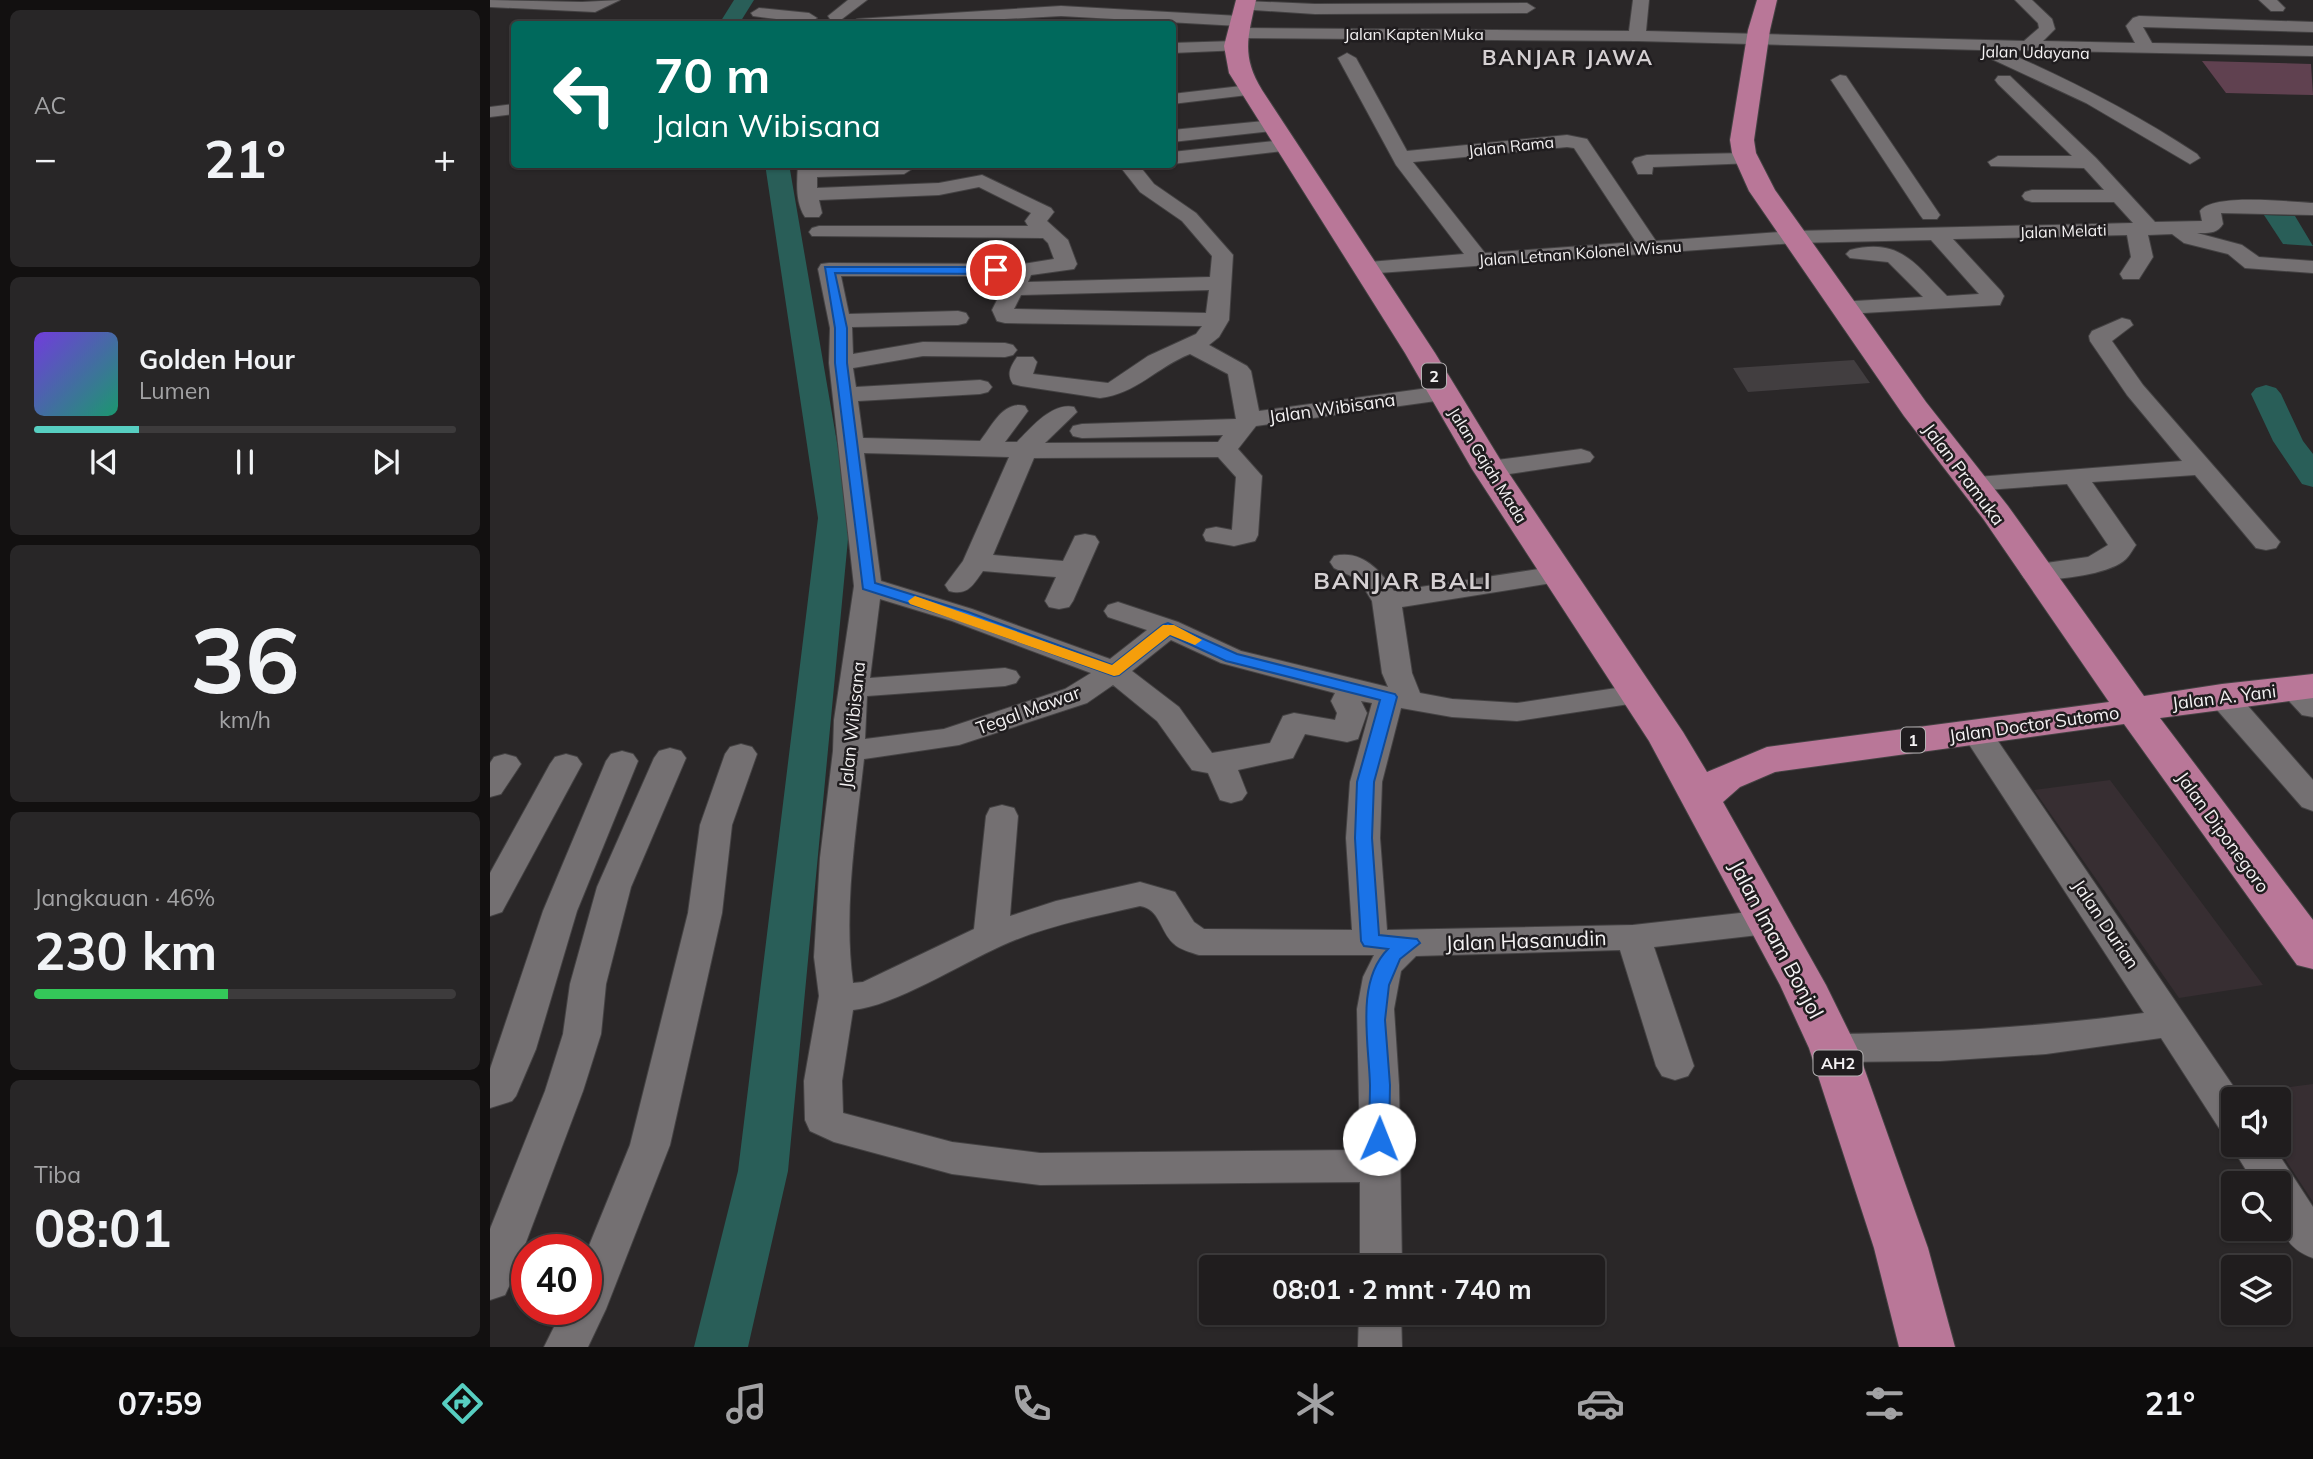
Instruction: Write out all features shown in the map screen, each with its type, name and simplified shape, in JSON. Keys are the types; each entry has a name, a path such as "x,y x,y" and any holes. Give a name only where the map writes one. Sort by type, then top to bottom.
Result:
{"highway":[{"path":"1746,159 1742,139 1767,0"},
{"name":"Jalan Gajah Mada","path":"1249,66 1363,264 1489,469 1669,741"},
{"name":"Jalan Pramuka","path":"1746,159 1762,191 1846,307 1866,341 1973,483 2034,572 2136,710"},
{"name":"Jalan A. Yani","path":"2136,710 2222,696 2306,694"},
{"name":"Jalan Doctor Sutomo","path":"1669,741 1697,754 1767,760 2136,710"},
{"name":"Jalan Diponegoro","path":"2136,710 2164,753 2313,953"},
{"name":"Jalan Imam Bonjol","path":"1669,741 1803,985 1833,1048 1901,1248 1927,1347"},
{"name":"Jalan Doctor Sutomo","path":"1702,798 1725,778 1767,760"}],"street":[{"path":"490,2 582,8 595,7 613,0 617,2 597,21"},
{"path":"835,16 859,0"},
{"path":"894,21 1003,14 1063,4 1112,0"},
{"path":"1625,0 1641,0 1637,36"},
{"path":"2024,0 2055,29 2028,46"},
{"path":"1063,4 1114,21"},
{"path":"1176,132 1315,9 1528,4 1535,34"},
{"path":"2211,23 2194,7 2243,8 2277,5"},
{"path":"766,13 808,18"},
{"path":"2146,48 2134,23 2313,27"},
{"path":"1927,28 1943,47"},
{"name":"Jalan Kapten Muka","path":"1249,66 1535,34 1637,36 1757,44"},
{"path":"1176,42 1249,66"},
{"name":"Jalan Udayana","path":"1757,44 2028,46 2126,51 2146,48 2304,54"},
{"name":"Jalan Udayana","path":"1943,47 1989,51 2304,54"},
{"path":"1176,49 1249,66"},
{"path":"1989,51 2102,104 2152,131 2190,158"},
{"path":"1347,58 1401,157 1457,235 1476,256"},
{"path":"1176,97 1249,66"},
{"path":"1176,114 1249,66"},
{"path":"1176,153 1249,66"},
{"path":"1840,80 1934,225 1994,298 1987,301 1846,307"},
{"path":"2004,80 2090,162 2143,228 2142,257 2131,274"},
{"path":"490,112 511,109"},
{"name":"Jalan Rama","path":"1401,157 1567,141 1580,143 1646,243"},
{"path":"1645,170 1642,162 1647,161 1746,159"},
{"path":"1998,162 2090,162"},
{"path":"852,445 838,321 829,269 808,194 808,168 900,168"},
{"path":"841,363 923,349 1015,356 1019,378 1106,391 1128,384 1154,362 1203,341 1218,320 1222,255 1189,217 1147,188 1130,168"},
{"path":"808,194 939,189 982,181 1044,212 1035,220 1058,240 1066,264 1018,280 1002,313 1012,318 1218,320"},
{"path":"1934,225 2030,204 2119,196"},
{"name":"Jalan Melati","path":"1792,235 1934,225 2209,227 2213,224 2210,211 2218,207 2313,209"},
{"path":"2176,228 2191,239 2235,249 2253,264 2313,267"},
{"path":"820,232 1050,232"},
{"path":"1792,235 1892,255 1942,303"},
{"name":"Jalan Letnan Kolonel Wisnu","path":"1363,264 1792,235"},
{"path":"829,269 1018,280 1220,283"},
{"path":"838,321 958,318"},
{"path":"2122,325 2100,336 2101,341 2135,390 2266,542"},
{"path":"1193,346 1239,371 1238,432 1249,477 1245,534 1234,538 1216,535"},
{"path":"845,395 980,387"},
{"name":"Jalan Wibisana","path":"1378,1166 1040,1169 952,1158 834,1127 824,1120 823,1081 837,996 832,957 837,858 849,751 849,720 868,586 852,445 1026,451 1238,432 1443,393"},
{"path":"988,448 1016,411"},
{"path":"959,585 976,562 1032,439 1065,412"},
{"path":"1082,430 1238,432"},
{"path":"1489,469 1581,457"},
{"path":"1973,483 2076,478 2201,467"},
{"path":"2034,572 2103,562 2119,552 2122,545 2076,478"},
{"path":"1059,601 1085,542"},
{"path":"976,562 1073,570"},
{"path":"1344,562 1369,574 1385,601 1391,620 1399,699 1366,782 1363,838 1370,941"},
{"path":"1385,601 1559,574"},
{"path":"868,586 962,615 1114,671 1168,714 1203,763 1220,763 1282,751 1294,723 1347,732 1352,713 1346,701 1352,688"},
{"path":"1118,611 1168,628 1231,657 1399,699 1475,711 1517,712 1636,694"},
{"name":"Tegal Mawar","path":"849,751 948,738 1076,696 1114,671 1168,628"},
{"path":"855,688 928,683 951,685 1004,677"},
{"path":"2222,696 2313,800"},
{"name":"Jalan Durian","path":"1976,732 2221,1099"},
{"path":"602,1267 650,1145 705,913 716,825 741,754"},
{"path":"490,1282 564,1091 578,1045 587,984 614,887 670,758"},
{"path":"490,1093 498,1091 502,1086 517,1049 560,911 622,761"},
{"path":"1220,763 1231,793"},
{"path":"490,904 566,764"},
{"path":"990,936 1002,816"},
{"path":"837,996 856,997 874,992 990,936 1056,913 1140,894 1163,898 1184,935 1199,942 1410,943"},
{"name":"Jalan Hasanudin","path":"1410,943 1633,937 1767,922"},
{"path":"1633,937 1675,1066"},
{"path":"1381,1255 1378,1166 1380,1085 1375,1020 1379,985 1392,955 1410,943"},
{"path":"1833,1048 1940,1047 2046,1040 2172,1023"},
{"path":"2291,1208 2313,1241"},
{"path":"566,1347 577,1325"},
{"path":"1380,1325 1380,1347"}],"shaded area":[{"path":"2202,61 2311,64 2313,95 2226,93"},
{"path":"2264,215 2295,216 2313,246 2283,244"},
{"path":"2110,780 2263,985 2179,998 2034,790"},
{"path":"2313,1084 2313,1202 2284,1157 2291,1157 2289,1087"}],"building":[{"path":"1854,360 1870,383 1748,392 1733,368"}],"waterway":[{"path":"731,21 744,0"},
{"path":"721,1347 763,1171 834,518 778,168"},
{"path":"2266,394 2288,441 2313,477"}],"slow traffic":[{"path":"915,601 962,615 1114,671 1168,628 1195,640"}],"district":[{"name":"BANJAR JAWA","path":"1568,57"},
{"name":"BANJAR BALI","path":"1403,580"}],"route":[{"path":"996,270 829,269 841,328 841,363 868,586 962,615 1114,671 1168,628 1231,657 1389,697 1366,782 1363,838 1370,941 1410,943 1392,955 1379,985 1375,1020 1380,1085 1379,1139"}]}
